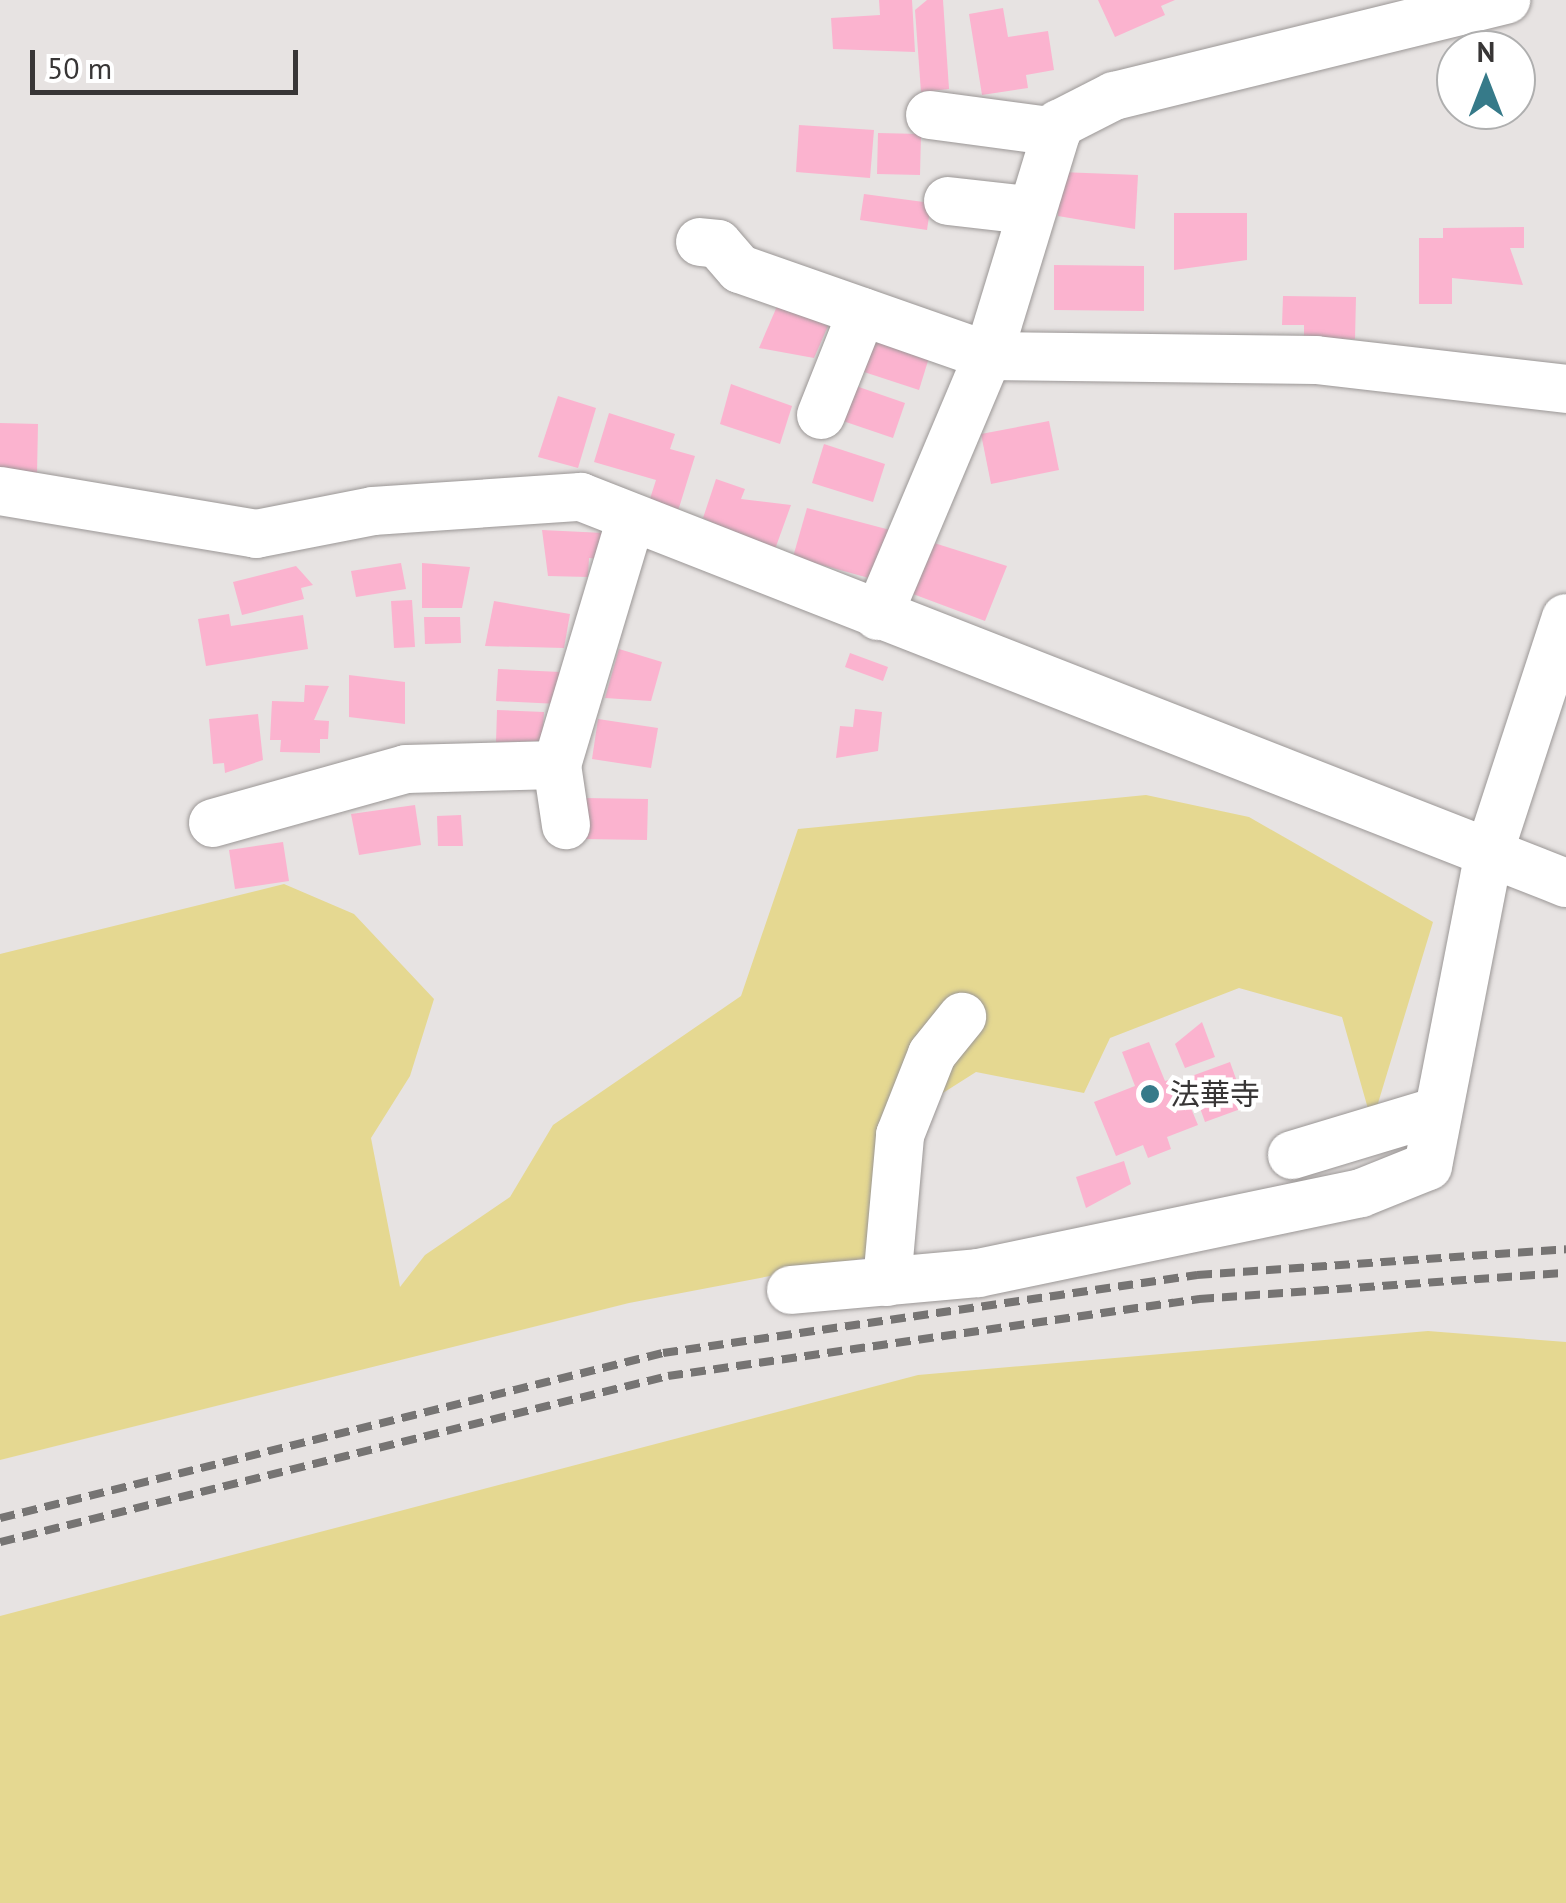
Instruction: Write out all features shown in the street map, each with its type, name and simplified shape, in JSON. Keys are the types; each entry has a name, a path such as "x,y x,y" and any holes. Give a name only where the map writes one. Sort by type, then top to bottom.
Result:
{"street":[{"path":"878,616 988,356 1028,210 1056,132 1114,96 1506,0"},
{"path":"930,115 1056,132"},
{"path":"948,201 1028,210"},
{"path":"700,242 718,244 740,270 988,356 1316,360 1566,389"},
{"path":"821,414 862,312"},
{"path":"0,491 256,534 374,511 581,498 1566,883"},
{"path":"566,825 557,765 631,519"},
{"path":"790,1290 978,1273 1380,1187 1428,1166 1489,854 1566,618"},
{"path":"212,822 406,769 557,765"},
{"path":"887,1282 900,1135 932,1054 962,1018"},
{"path":"1292,1156 1438,1111"}],"shaded area":[{"path":"1146,795 1249,817 1433,922 1372,1123 1342,1017 1239,988 1110,1038 1084,1093 976,1072 935,1098 870,1257 629,1303 0,1460 0,954 284,884 354,914 434,999 410,1076 371,1138 400,1287 425,1255 510,1197 553,1125 741,996 798,829"},
{"path":"1428,1331 1566,1342 1566,1903 0,1903 0,1616 918,1375"}],"building":[{"path":"879,0 912,0 915,52 833,49 831,18 880,15"},
{"path":"927,0 943,0 949,89 921,92 915,10"},
{"path":"1098,0 1175,0 1161,6 1165,15 1115,37"},
{"path":"1003,8 1008,37 1048,31 1054,70 1026,75 1028,88 982,95 969,14"},
{"path":"799,125 874,130 870,178 796,172"},
{"path":"878,133 921,134 920,175 877,174"},
{"path":"1060,172 1138,175 1135,229 1058,216"},
{"path":"864,194 931,203 927,230 860,220"},
{"path":"1174,213 1247,213 1247,260 1174,270"},
{"path":"1524,227 1524,248 1510,248 1523,285 1452,278 1452,304 1419,304 1419,238 1443,238 1443,228"},
{"path":"1054,265 1144,266 1144,311 1054,310"},
{"path":"1283,296 1356,297 1355,339 1304,338 1304,325 1282,325"},
{"path":"778,304 828,326 814,358 759,348"},
{"path":"870,332 931,351 919,390 858,370"},
{"path":"731,384 792,406 780,444 720,424"},
{"path":"856,386 905,403 893,438 843,421"},
{"path":"558,396 596,408 578,468 538,457"},
{"path":"609,413 675,434 670,449 695,456 678,511 649,502 656,480 594,462"},
{"path":"1049,421 1059,470 991,484 981,434"},
{"path":"0,423 38,424 37,474 0,473"},
{"path":"824,444 885,464 873,502 812,483"},
{"path":"716,479 745,489 741,499 791,505 774,552 703,518"},
{"path":"807,508 890,530 876,580 793,557"},
{"path":"542,530 604,533 603,559 589,558 588,577 548,576"},
{"path":"931,542 1007,566 985,621 913,594"},
{"path":"401,563 406,589 356,597 351,571"},
{"path":"422,563 470,567 462,608 422,608"},
{"path":"296,566 313,585 301,588 304,599 242,615 233,582"},
{"path":"412,600 415,647 394,648 391,601"},
{"path":"494,601 570,614 564,648 485,646"},
{"path":"229,614 231,626 303,615 308,649 206,666 198,619"},
{"path":"424,617 460,617 461,643 425,644"},
{"path":"619,649 662,662 651,701 605,698"},
{"path":"850,653 888,667 883,681 845,667"},
{"path":"498,669 560,672 558,704 496,701"},
{"path":"349,675 405,682 405,724 349,717"},
{"path":"305,685 329,686 314,720 329,721 328,739 320,739 320,753 280,752 281,740 270,740 272,701 304,702"},
{"path":"855,709 882,712 878,751 836,758 840,726 853,727"},
{"path":"497,710 544,712 542,741 496,742"},
{"path":"258,714 263,760 225,773 224,763 213,764 209,719"},
{"path":"598,719 658,728 651,768 592,759"},
{"path":"584,798 648,799 647,840 584,839"},
{"path":"415,805 421,845 359,855 351,814"},
{"path":"461,815 463,846 438,846 437,816"},
{"path":"283,842 289,881 235,889 229,850"},
{"path":"1202,1022 1215,1057 1185,1068 1175,1044"},
{"name":"法華寺","path":"1149,1042 1165,1081 1178,1077 1198,1125 1167,1137 1171,1149 1148,1158 1143,1145 1116,1156 1094,1102 1135,1086 1122,1052"},
{"path":"1230,1062 1246,1107 1205,1122 1189,1077"},
{"path":"1124,1161 1131,1184 1086,1208 1076,1177"}],"railway":[{"path":"0,1518 663,1353 1197,1275 1566,1249"},
{"path":"0,1542 668,1376 1199,1299 1566,1273"}],"place":[{"name":"法華寺","path":"1150,1094"}]}
